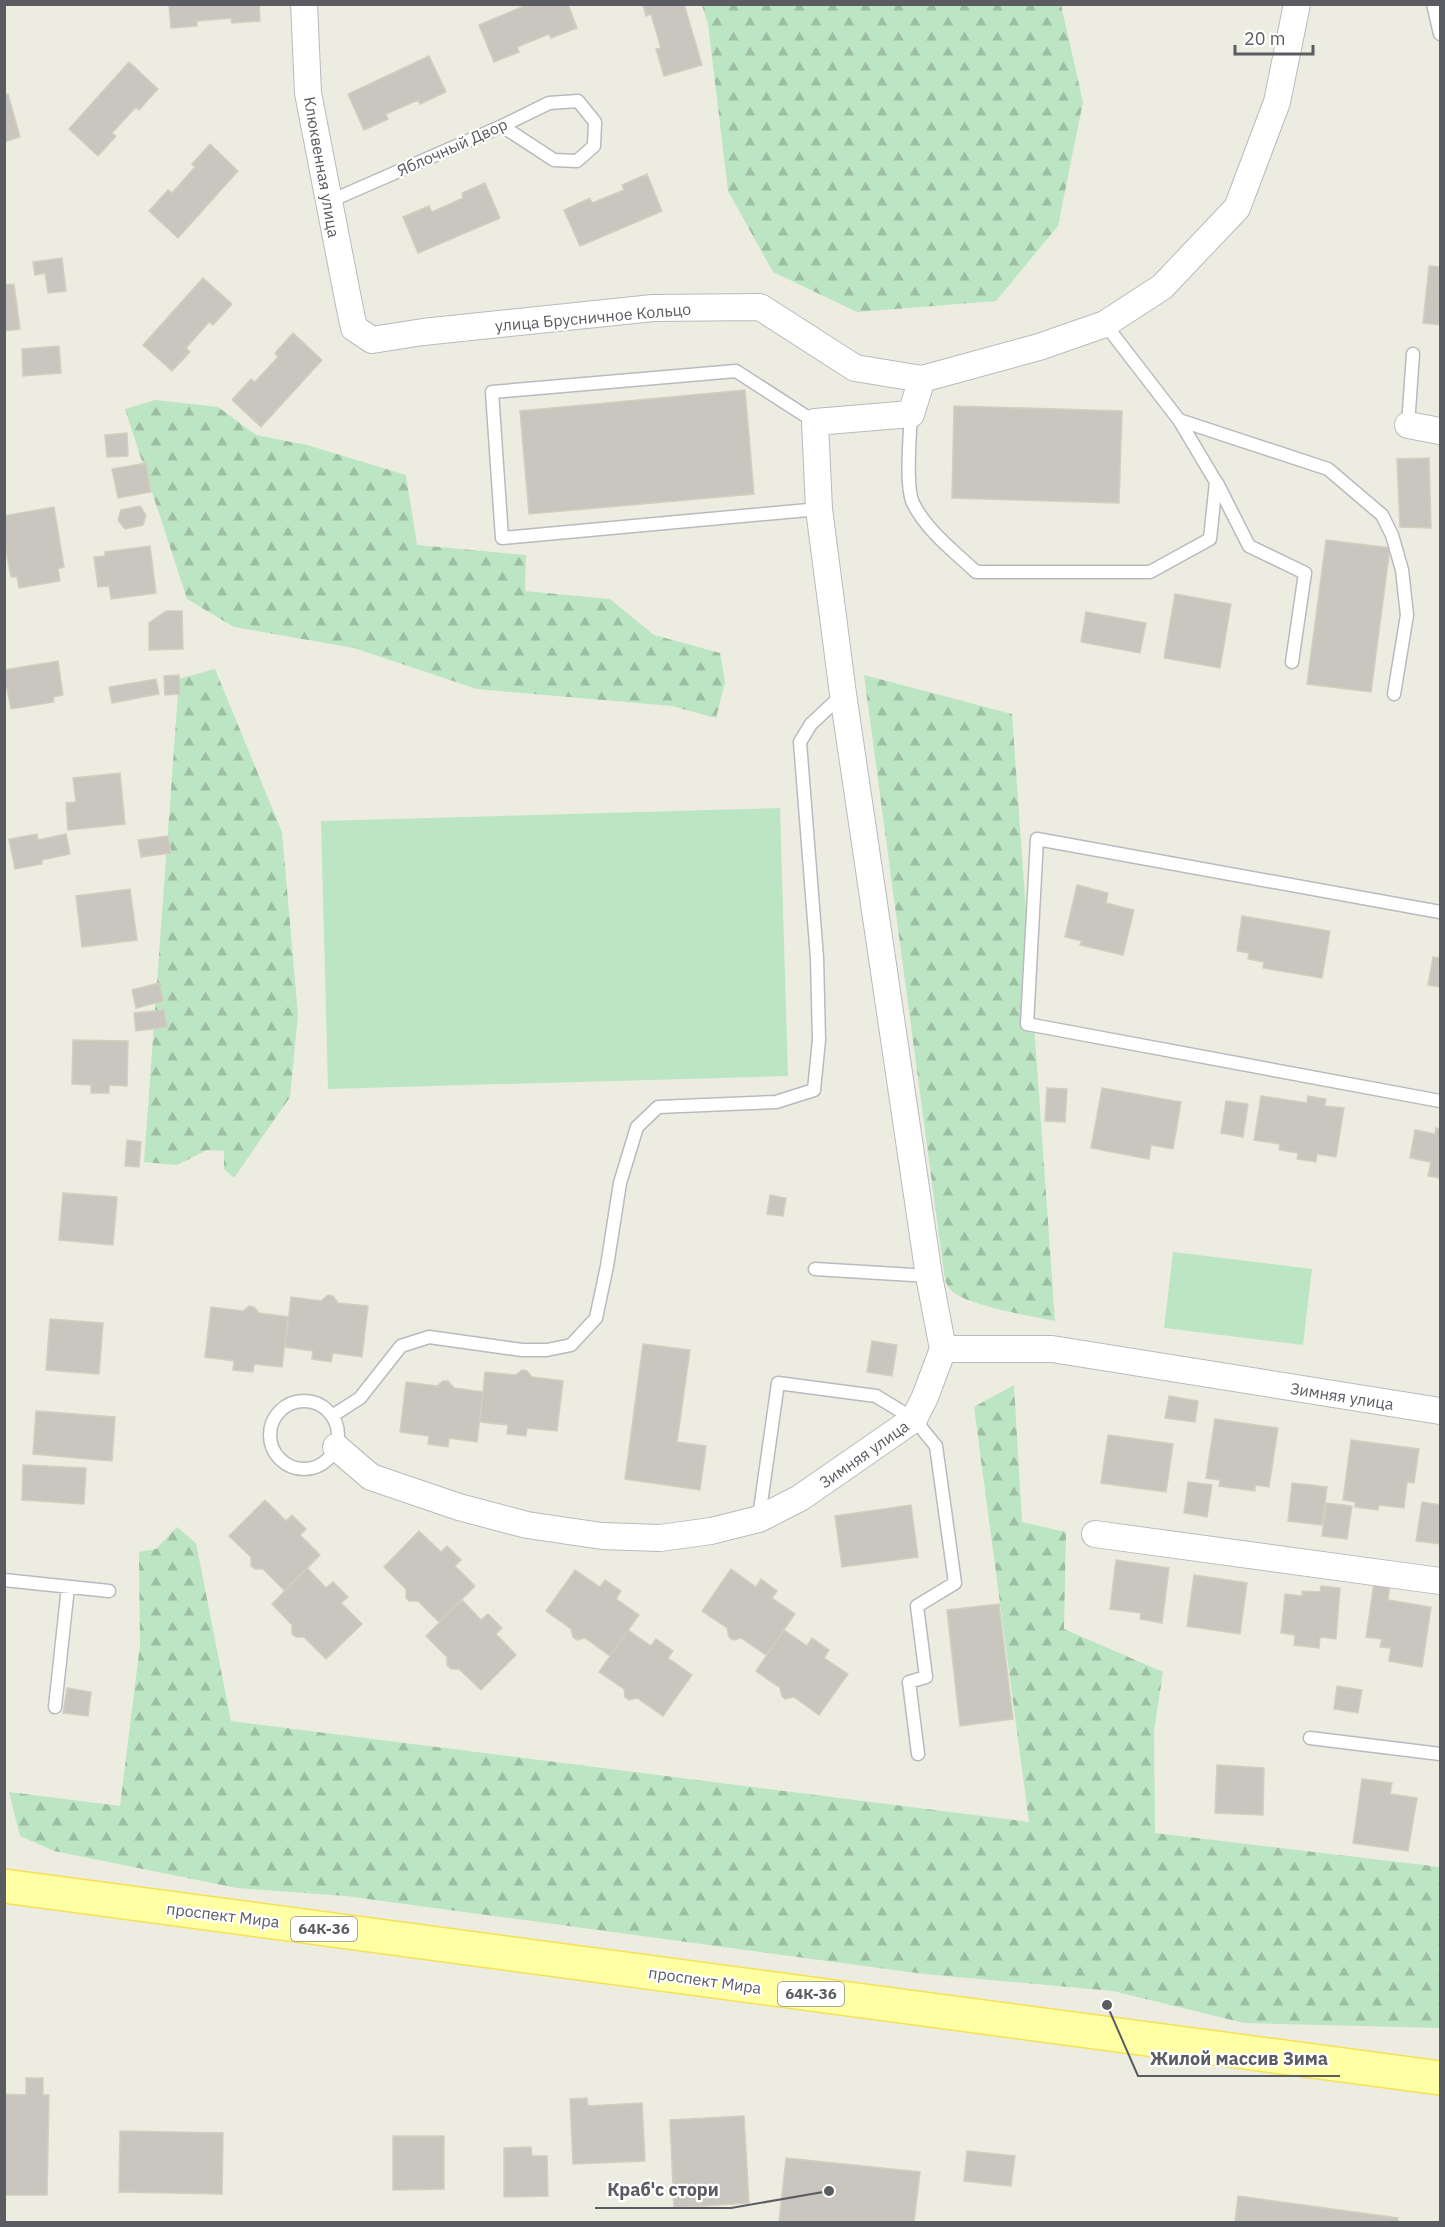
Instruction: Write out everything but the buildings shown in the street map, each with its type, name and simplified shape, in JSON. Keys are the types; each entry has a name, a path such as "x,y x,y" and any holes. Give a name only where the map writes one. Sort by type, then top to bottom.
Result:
{"main road":[{"name":"проспект Мира","path":"4,1886 1440,2078"}],"street":[{"name":"Клюквенная улица","path":"304,4 308,93 354,328"},
{"name":"улица Брусничное Кольцо","path":"354,328 372,340 423,332 653,308 760,307 855,368 922,379 1039,347 1105,324 1162,287 1237,208 1277,102 1297,4"},
{"path":"922,379 911,414 815,422 819,509 843,694 929,1276 943,1349"},
{"path":"1408,425 1440,431"},
{"name":"Зимняя улица","path":"336,1447 371,1477 459,1507 527,1525 602,1536 660,1539 711,1531 759,1519 800,1498 914,1419 943,1349 1052,1349 1440,1411"},
{"path":"1095,1534 1440,1581"}],"lane":[{"path":"1433,4 1440,34"},
{"name":"Яблочный Двор","path":"328,202 549,103 578,101 595,122 594,146 577,161 554,160 502,126"},
{"path":"1105,324 1179,420 1216,482 1249,546 1305,573 1292,662"},
{"path":"1408,425 1413,354"},
{"path":"815,422 736,370 492,392 502,538 819,509"},
{"path":"911,414 909,479 912,502 930,527 976,572 1150,572 1210,539 1216,482"},
{"path":"1179,420 1328,469 1382,516 1392,535 1402,570 1407,615 1394,694"},
{"path":"332,1416 360,1398 401,1346 429,1337 522,1350 547,1350 571,1344 596,1318 620,1183 637,1127 658,1107 776,1102 814,1090 819,1040 817,958 800,742 811,724 843,694"},
{"path":"1440,912 1037,839 1028,1024 1440,1101"},
{"path":"815,1269 929,1276"},
{"path":"759,1519 778,1383 876,1396 914,1419 936,1446 956,1583 917,1606 926,1677 909,1682 918,1754"},
{"path":"314,1402 332,1416 338,1436 336,1447 322,1464 312,1468 292,1467 274,1452 270,1442 270,1430 274,1419 291,1403 314,1402"},
{"path":"4,1580 109,1591"},
{"path":"55,1707 68,1587"},
{"path":"1310,1738 1440,1754"}],"green space":[{"path":"702,5 1061,5 1083,102 1058,226 996,301 857,312 773,272 728,191 708,24"},
{"path":"155,400 218,407 256,435 307,445 406,475 417,545 526,555 525,591 610,599 654,635 720,653 725,682 716,718 672,706 477,689 354,648 234,627 187,599 125,409"},
{"path":"215,669 282,832 298,1015 290,1097 234,1178 224,1169 224,1151 207,1150 177,1165 144,1162 179,679"},
{"path":"864,675 1012,714 1055,1321 973,1302 953,1292 945,1280"},
{"path":"780,808 788,1076 328,1089 321,821"},
{"path":"1173,1252 1312,1269 1303,1345 1164,1328"},
{"path":"1014,1385 1022,1522 1066,1532 1064,1629 1163,1672 1154,1731 1155,1833 1440,1867 1440,2028 1244,2023 1113,1991 924,1974 346,1896 237,1888 54,1851 20,1836 9,1792 120,1806 140,1645 139,1552 156,1549 177,1527 196,1543 231,1721 1029,1822 974,1407"}],"place":[{"name":"Жилой массив Зима","path":"1107,2005"},
{"name":"Краб'с стори","path":"829,2191"}]}
